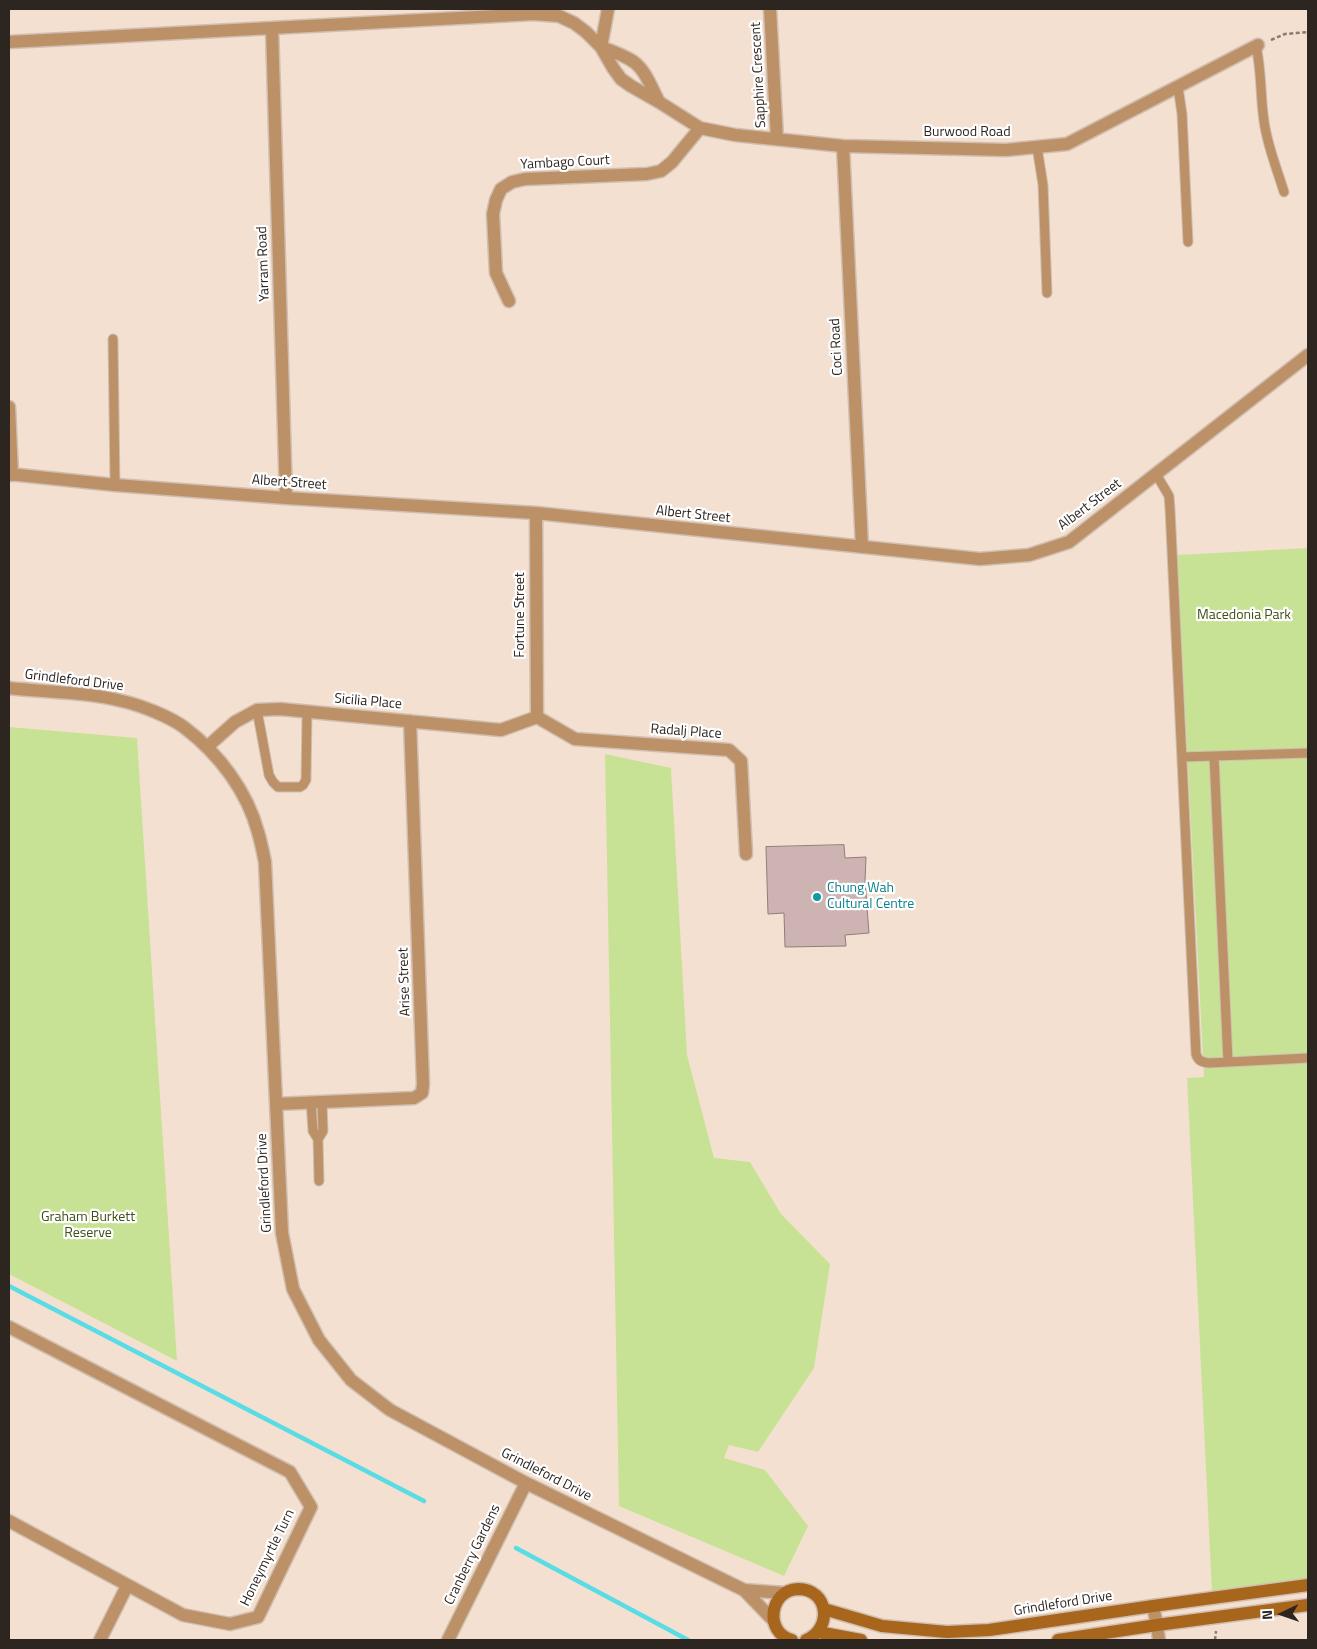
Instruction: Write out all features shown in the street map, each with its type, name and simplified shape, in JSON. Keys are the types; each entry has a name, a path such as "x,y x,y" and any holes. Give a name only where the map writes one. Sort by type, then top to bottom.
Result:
{"street":[{"path":"601,47 608,9"},
{"name":"Sapphire Crescent","path":"770,9 777,139"},
{"name":"Burwood Road","path":"9,42 488,15 534,14 558,16 574,23 586,32 601,47 622,79 700,128 735,135 843,146 1006,150 1067,144 1257,46"},
{"name":"Yarram Road","path":"272,28 286,498"},
{"name":"Burwood Road","path":"601,47 624,56 635,63 644,74 659,102"},
{"name":"Yambago Court","path":"509,301 496,273 493,214 496,200 502,189 512,182 525,179 646,174 660,171 672,162 700,128"},
{"name":"Coci Road","path":"843,146 862,547"},
{"name":"Albert Street","path":"10,474 115,485 286,498 536,513 980,559 1029,555 1069,542 1308,355"},
{"path":"9,407 10,474"},
{"name":"Fortune Street","path":"536,513 537,717"},
{"name":"Grindleford Drive","path":"9,688 123,701 154,712 184,726 229,771 246,800 258,831 265,862 282,1233 293,1288 319,1340 351,1380 390,1410 526,1483 744,1590 784,1594 792,1590 808,1591 815,1595 824,1608 882,1626 947,1632 989,1630 1308,1586"},
{"name":"Sicilia Place","path":"207,747 235,722 257,710 280,709 501,730 537,717"},
{"name":"Radalj Place","path":"537,717 575,739 729,750 741,761 746,854"},
{"name":"Arise Street","path":"276,1104 414,1098 422,1093 410,722"},
{"name":"Honeymyrtle Turn","path":"9,1327 290,1472 310,1507 258,1617 230,1624 183,1615 9,1521"},
{"name":"Cranberry Gardens","path":"448,1640 526,1483"},
{"path":"100,1640 127,1586"},
{"name":"Grindleford Drive","path":"744,1590 774,1630 792,1640"},
{"path":"774,1630 774,1605 784,1594"},
{"path":"1058,1640 1308,1604"},
{"path":"1153,1606 1158,1625 1159,1640"},
{"path":"806,1640 812,1638 823,1625 824,1608"},
{"path":"818,1632 861,1640"}],"lane":[{"path":"1257,46 1261,67 1264,121 1271,153 1284,192"},
{"path":"1178,87 1182,114 1188,242"},
{"path":"1037,147 1043,185 1046,293"},
{"path":"112,339 115,485"},
{"path":"1156,474 1168,496 1170,509 1196,1054 1201,1062 1209,1063 1308,1058"},
{"path":"257,710 269,775 278,787 300,787 306,780 307,712"},
{"path":"1182,757 1308,752"},
{"path":"1214,756 1228,1062"},
{"path":"316,1102 313,1130 318,1139 319,1181"}],"path":[{"path":"1257,46 1285,34 1308,32"}],"green space":[{"name":"Macedonia Park","path":"1308,548 1308,1579 1212,1593 1187,1078 1204,1077 1177,555"},
{"name":"Graham Burkett Reserve","path":"9,727 137,738 177,1361 9,1274"},
{"path":"605,754 671,768 687,1055 714,1158 750,1162 781,1214 830,1264 814,1368 758,1452 729,1445 724,1458 765,1470 808,1526 784,1576 619,1506"}],"building":[{"name":"Chung Wah Cultural Centre","path":"844,845 845,858 866,857 865,881 869,933 845,935 846,946 785,947 784,913 768,914 766,847"}],"waterway":[{"path":"9,1286 424,1501"},
{"path":"516,1548 688,1640"}],"place":[{"name":"Chung Wah Cultural Centre","path":"817,897"}]}
